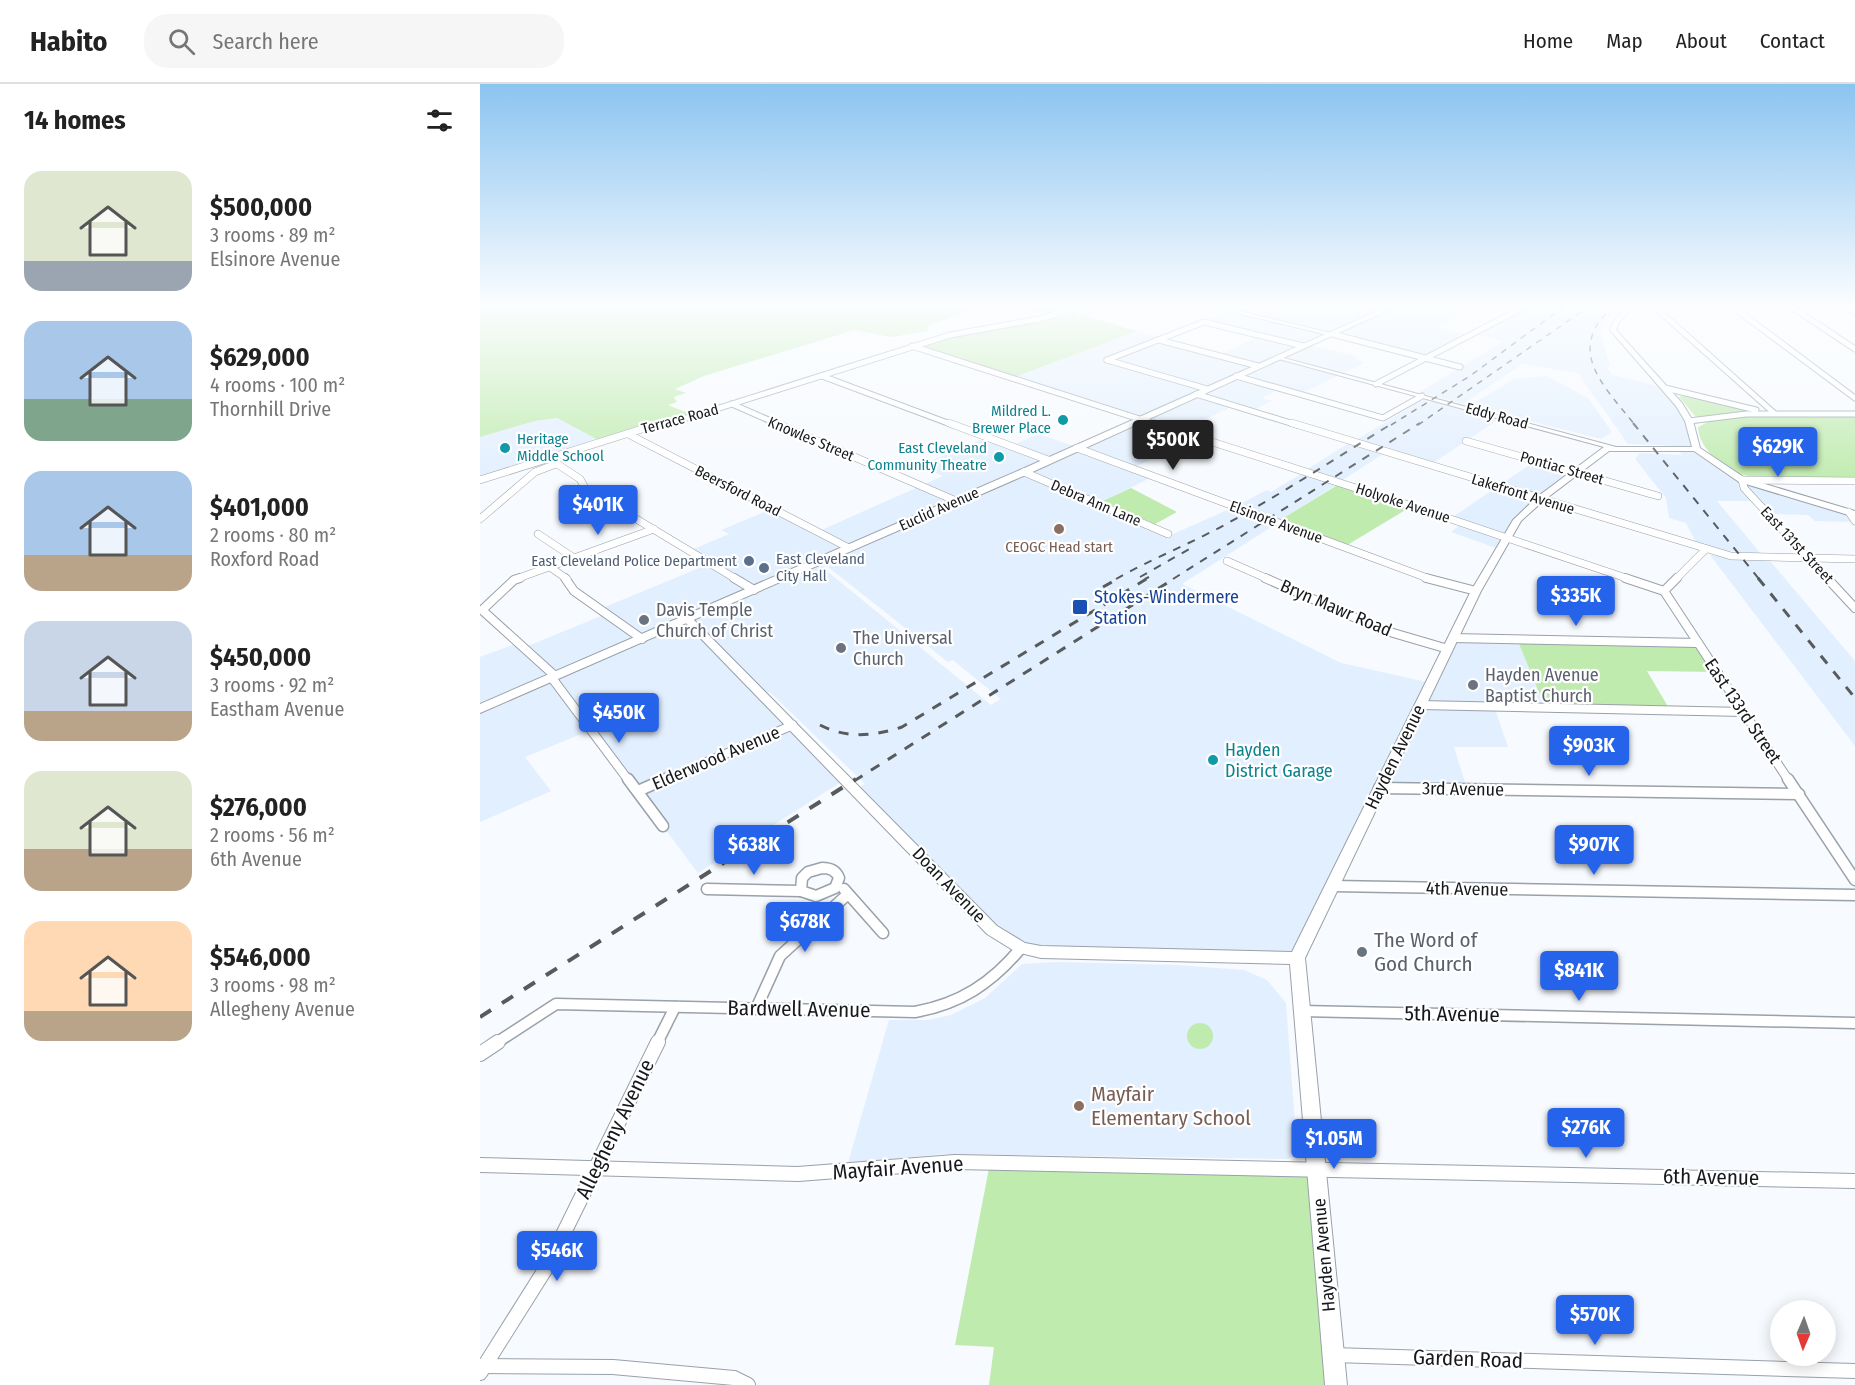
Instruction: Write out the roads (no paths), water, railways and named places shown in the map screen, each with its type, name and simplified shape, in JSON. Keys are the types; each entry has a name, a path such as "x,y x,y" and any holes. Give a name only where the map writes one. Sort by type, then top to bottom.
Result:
{"main road":[{"name":"Euclid Avenue","path":"480,709 1024,472 1258,366"}],"street":[{"name":"Terrace Road","path":"480,480 853,366"},
{"name":"Holyoke Avenue","path":"974,366 1412,506 1504,539 1664,591"},
{"path":"1127,366 1207,389"},
{"name":"Eddy Road","path":"1307,366 1612,447"},
{"path":"1376,384 1411,366"},
{"path":"1452,366 1460,368"},
{"path":"1645,366 1689,421 1696,449"},
{"path":"1721,366 1774,413"},
{"path":"1812,366 1855,398"},
{"path":"822,376 1048,460"},
{"path":"1236,376 1383,418 1422,396"},
{"path":"1665,388 1767,413"},
{"name":"Lakefront Avenue","path":"1196,394 1705,550 1738,557 1855,559"},
{"name":"Knowles Street","path":"732,404 957,501"},
{"path":"1689,421 1767,413 1855,414"},
{"name":"Beersford Road","path":"628,434 849,548"},
{"name":"Pontiac Street","path":"1466,441 1658,496"},
{"name":"Elsinore Avenue","path":"1077,447 1440,584 1476,591"},
{"path":"1612,447 1696,449 1742,480 1852,513 1855,521"},
{"name":"Hayden Avenue","path":"1336,1385 1297,958 1476,591 1504,539 1516,520 1540,499 1612,447"},
{"path":"548,458 580,479 585,488 754,590"},
{"path":"480,519 535,472 556,464"},
{"path":"523,466 535,472"},
{"name":"Debra Ann Lane","path":"1024,472 1168,534"},
{"path":"1742,480 1855,482"},
{"name":"East 131st Street","path":"1742,480 1744,488 1855,608"},
{"path":"654,529 514,580 482,611 554,677 663,826"},
{"path":"538,534 574,558"},
{"path":"1664,591 1705,550"},
{"name":"Bryn Mawr Road","path":"1227,561 1383,630 1448,649"},
{"path":"550,567 568,579 574,591 642,639"},
{"name":"East 133rd Street","path":"1664,591 1855,880"},
{"name":"Doan Avenue","path":"687,619 992,930 1021,948 1041,952 1297,958"},
{"path":"1453,638 1698,643"},
{"path":"1420,705 1744,712"},
{"name":"Elderwood Avenue","path":"638,791 793,725"},
{"name":"3rd Avenue","path":"1379,788 1799,794"},
{"path":"706,889 801,891 810,896 824,895 835,888 839,878 834,870 816,869 801,879 799,883 801,891"},
{"path":"838,883 883,933"},
{"name":"4th Avenue","path":"1332,886 1855,895"},
{"path":"756,1008 780,956 848,894"},
{"name":"Bardwell Avenue","path":"480,1054 556,1004 915,1012 937,1009 962,1000 982,988 1011,962 1021,948"},
{"name":"Allegheny Avenue","path":"482,1368 548,1265 675,1006"},
{"name":"5th Avenue","path":"1301,1011 1855,1023"},
{"name":"Mayfair Avenue","path":"480,1166 798,1174 955,1162 1316,1169"},
{"name":"6th Avenue","path":"1316,1169 1855,1180"},
{"name":"Garden Road","path":"1333,1355 1855,1371"},
{"path":"482,1368 613,1367 734,1378 748,1385"}],"railway":[{"path":"1391,425 1484,366"},
{"path":"1418,425 1503,366"},
{"path":"1594,366 1611,396 1635,425"},
{"path":"1116,579 1238,518 1393,423"},
{"path":"1173,579 1420,423"},
{"path":"1633,423 1759,579"},
{"path":"1140,577 1191,548"},
{"path":"1145,579 1149,577"},
{"path":"1103,587 1119,578"},
{"path":"820,725 840,732 861,735 902,727 1148,578"},
{"path":"854,781 1175,578"},
{"path":"1758,578 1855,698"},
{"path":"480,1017 856,779"}],"place":[{"name":"Mildred L. Brewer Place","path":"1063,420"},
{"name":"Heritage Middle School","path":"505,448"},
{"name":"East Cleveland Community Theatre","path":"999,457"},
{"name":"CEOGC Head start","path":"1059,529"},
{"name":"East Cleveland Police Department","path":"749,561"},
{"name":"East Cleveland City Hall","path":"764,568"},
{"name":"Stokes-Windermere Station","path":"1080,607"},
{"name":"Davis Temple Church of Christ","path":"644,620"},
{"name":"The Universal Church","path":"841,648"},
{"name":"Hayden Avenue Baptist Church","path":"1473,685"},
{"name":"Hayden District Garage","path":"1213,760"},
{"name":"The Word of God Church","path":"1362,952"},
{"name":"Mayfair Elementary School","path":"1079,1106"}]}
